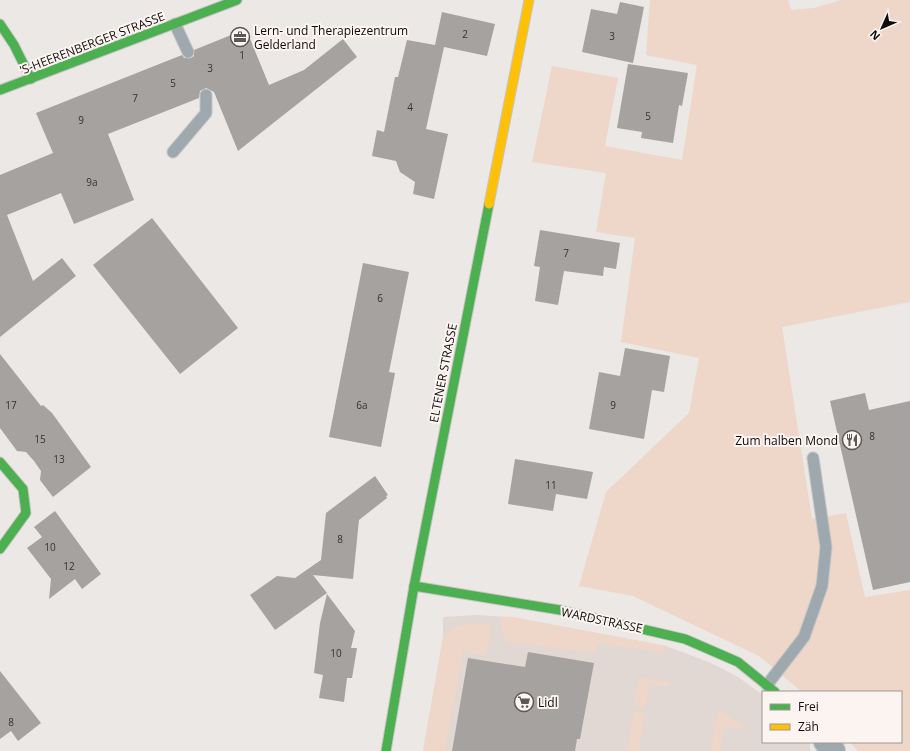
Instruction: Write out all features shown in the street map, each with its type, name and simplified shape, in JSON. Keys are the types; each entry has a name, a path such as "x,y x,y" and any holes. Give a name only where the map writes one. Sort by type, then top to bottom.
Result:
{"street":[{"name":"'S-HEERENBERGER STRASSE","path":"0,90 237,0"},
{"name":"ELTENER STRASSE","path":"386,751 414,586 529,0"},
{"path":"0,24 14,45 31,79"},
{"path":"0,462 23,489 26,513 0,549"},
{"name":"WARDSTRASSE","path":"414,586 560,610 685,639 738,662 771,689"},
{"path":"826,743 834,751"}],"lane":[{"path":"175,24 188,52"},
{"path":"173,152 206,113 206,95"},
{"path":"771,689 804,637 822,586 826,547 813,458"}],"shaded area":[{"path":"650,0 788,0 791,10 814,8 842,0 910,0 910,302 782,327 812,519 846,513 865,597 910,590 910,751 858,751 851,743 902,743 902,691 801,691 759,656 633,596 579,586 606,492 689,413 699,358 621,342 635,238 596,232 606,173 532,162 552,66 618,78 605,146 682,160 697,65 646,55"},
{"path":"476,615 512,617 666,646 711,663 738,677 762,694 762,743 810,743 810,751 423,751 443,638 443,617"},
{"path":"498,617 512,617 666,646 664,653 598,643 596,653 506,642"},
{"path":"468,624 490,624 490,636 486,656 463,651 445,751 423,751 443,638 454,627"},
{"path":"639,677 669,682 668,686 650,683 645,708 634,706"},
{"path":"718,708 743,726 743,729 725,726 720,751 711,751"},
{"path":"634,711 645,713 639,751 627,751"}],"building":[{"path":"620,2 644,7 633,63 582,52 591,9 617,14"},
{"path":"442,12 495,24 487,56 444,47 426,129 448,134 434,199 413,194 415,182 400,172 396,161 372,156 377,130 384,132 395,77 398,77 407,40 435,45"},
{"path":"246,29 269,85 304,70 343,39 357,57 238,151 214,92 206,88 200,91 199,98 108,134 134,200 74,224 61,193 7,215 33,281 62,258 76,276 0,337 0,175 53,153 36,113 182,55 184,58 191,58 194,56 194,50"},
{"path":"628,64 688,73 682,106 679,105 673,143 641,138 642,132 617,128"},
{"path":"152,218 238,328 180,374 93,265"},
{"path":"540,230 620,243 616,269 604,267 603,276 564,271 558,305 535,301 540,267 534,266"},
{"path":"363,263 409,272 389,372 395,373 381,447 329,437"},
{"path":"625,348 670,356 664,392 652,390 644,439 589,429 599,372 620,376"},
{"path":"0,354 41,406 43,405 52,413 91,467 53,497 40,480 41,471 34,461 26,452 17,451 0,428"},
{"path":"865,393 869,410 910,401 910,582 873,590 830,401"},
{"path":"515,459 593,472 587,499 556,494 553,511 508,504"},
{"path":"375,476 388,495 386,496 387,498 359,520 353,579 313,575 327,593 275,630 250,595 277,576 295,578 321,560 326,513"},
{"path":"55,511 101,574 82,589 75,579 49,599 51,579 27,548 42,537 34,527"},
{"path":"327,594 355,631 351,648 357,648 352,678 347,678 344,702 319,698 323,675 314,673 320,623"},
{"name":"Lidl","path":"528,652 594,663 580,739 577,739 575,751 452,751 468,658 525,667"},
{"path":"0,671 41,723 18,741 11,731 0,739"}],"traffic: fast":[{"path":"0,90 237,0"},
{"path":"0,24 14,45 31,79"},
{"path":"386,751 414,586 489,204"},
{"path":"0,462 23,489 26,513 0,549"},
{"path":"414,586 560,610 685,639 738,662 774,691"}],"traffic: slow":[{"path":"489,204 529,0"}],"place":[{"name":"Lern- und Therapiezentrum Gelderland","path":"240,37"},
{"name":"Zum halben Mond","path":"852,440"},
{"name":"Lidl","path":"524,702"}]}
